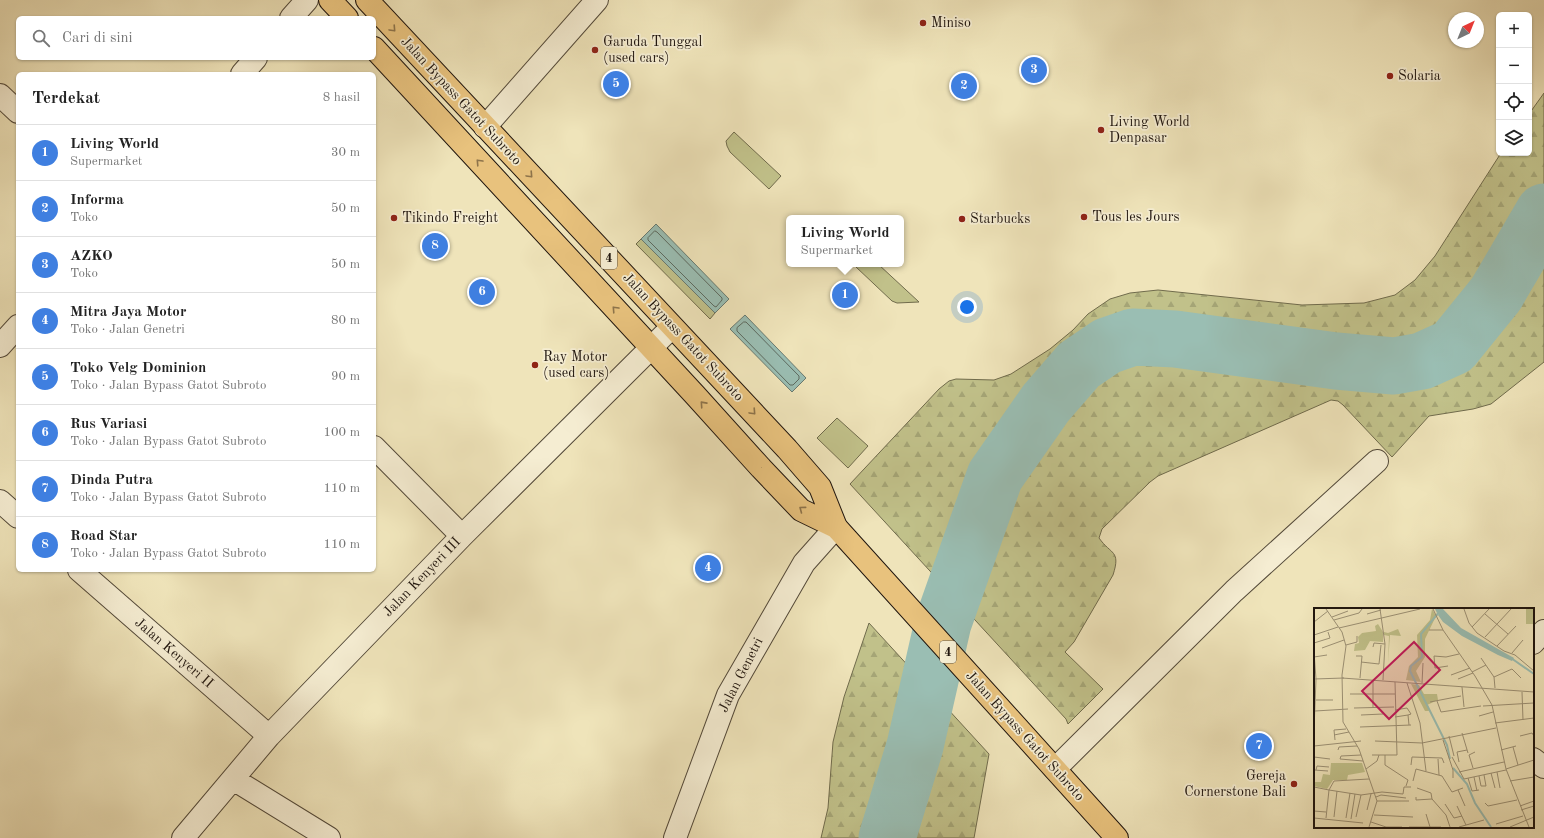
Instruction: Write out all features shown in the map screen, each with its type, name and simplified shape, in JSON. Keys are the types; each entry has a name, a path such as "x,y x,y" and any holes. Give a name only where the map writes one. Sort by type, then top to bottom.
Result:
{"highway":[{"path":"330,0 345,16"},
{"name":"Jalan Bypass Gatot Subroto","path":"367,0 592,239 820,487 836,527 1117,838"},
{"name":"Jalan Bypass Gatot Subroto","path":"376,50 801,510 836,527"}],"street":[{"path":"294,16 308,0"},
{"path":"485,127 597,0"},
{"path":"244,72 254,60"},
{"path":"0,95 16,110"},
{"name":"Jalan Kenyeri III","path":"183,838 269,736 462,536 672,327"},
{"path":"0,346 16,328"},
{"path":"376,449 462,536"},
{"path":"1055,770 1234,591 1377,461"},
{"path":"0,501 16,515"},
{"name":"Jalan Genetri","path":"675,838 728,695 804,563 836,527"},
{"name":"Jalan Kenyeri II","path":"81,572 269,736"},
{"path":"1534,642 1544,631"},
{"path":"1534,760 1544,767"},
{"path":"233,779 329,838"}],"green space":[{"path":"1544,93 1544,362 1491,404 1473,409 1429,416 1392,457 1343,405 1338,401 1331,400 1158,476 1150,482 1102,529 1099,538 1114,554 1116,561 1113,575 1074,642 1065,652 1103,689 1068,724 1066,719 850,484 939,389 949,381 956,379 994,380 1011,374 1050,349 1073,330 1088,314 1110,299 1130,293 1158,290 1302,305 1364,303 1395,295 1415,280 1435,256 1499,156 1532,156 1532,110"},
{"path":"734,132 781,176 769,189 730,152 726,141"},
{"path":"641,239 715,313 710,319 636,244"},
{"path":"856,267 881,267 919,302 897,303 892,301"},
{"path":"837,418 868,446 848,468 817,438"},
{"path":"869,623 989,754 974,838 821,838 828,808 833,742 844,697"}],"water":[{"path":"656,224 729,299 715,313 641,239"},
{"path":"745,315 806,378 792,392 730,329"}],"waterway":[{"path":"887,838 915,746 943,623 995,476 1046,403 1079,365 1107,346 1133,337 1175,339 1336,361 1394,366 1422,361 1453,347 1496,294 1544,212"}],"place":[{"name":"Miniso","path":"923,23"},
{"name":"Garuda Tunggal (used cars)","path":"595,50"},
{"name":"AZKO","path":"1034,70"},
{"name":"Solaria","path":"1390,76"},
{"name":"Toko Velg Dominion","path":"616,84"},
{"name":"Informa","path":"964,86"},
{"name":"Living World Denpasar","path":"1101,130"},
{"name":"Tous les Jours","path":"1084,217"},
{"name":"Tikindo Freight","path":"394,218"},
{"name":"Starbucks","path":"962,219"},
{"name":"Road Star","path":"435,246"},
{"name":"Rus Variasi","path":"482,292"},
{"name":"Living World","path":"845,295"},
{"name":"Ray Motor (used cars)","path":"535,365"},
{"name":"Mitra Jaya Motor","path":"708,568"},
{"name":"Dinda Putra","path":"1259,746"},
{"name":"Gereja Cornerstone Bali","path":"1294,784"}]}
